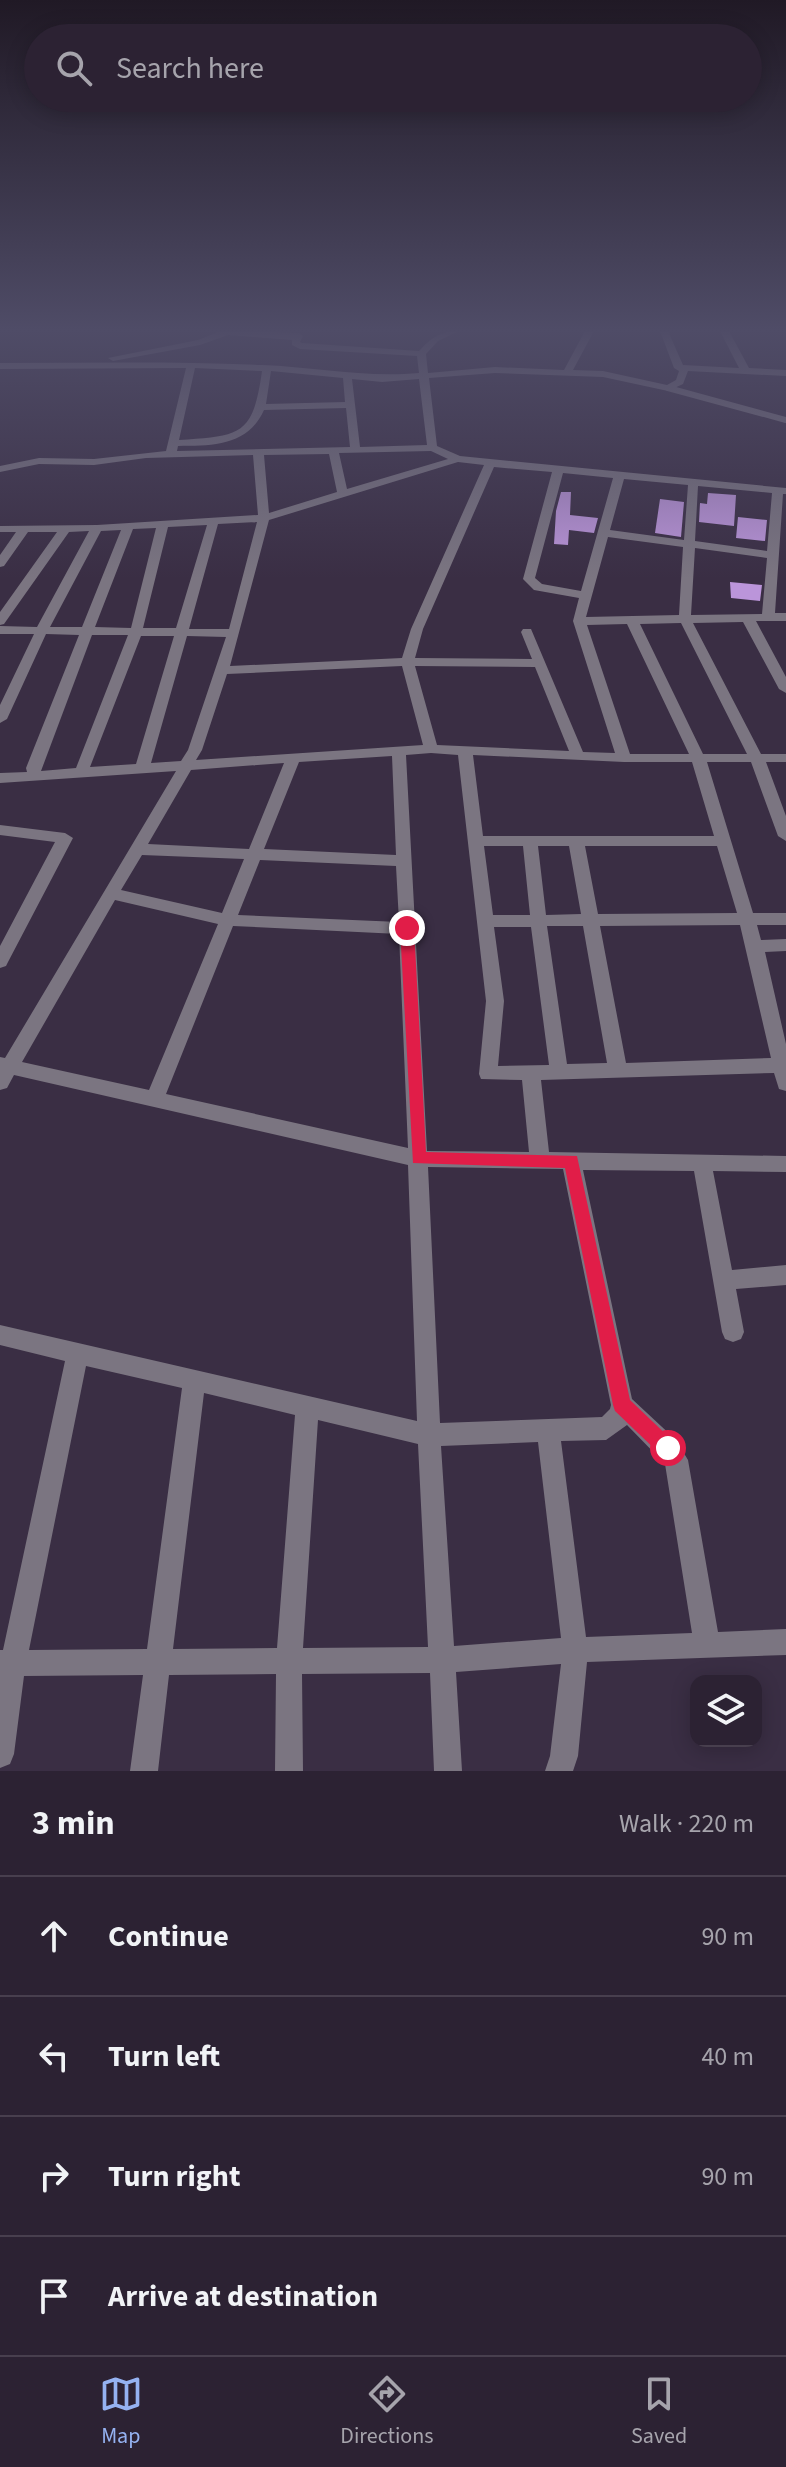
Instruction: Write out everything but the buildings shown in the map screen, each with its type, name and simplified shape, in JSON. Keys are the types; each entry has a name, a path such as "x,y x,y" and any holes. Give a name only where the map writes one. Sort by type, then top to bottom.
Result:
{"street":[{"path":"172,449 180,414"},
{"path":"0,469 39,461 94,462 239,435 250,428 258,414"},
{"path":"351,414 355,450"},
{"path":"427,414 432,448"},
{"path":"172,449 258,452 432,448 458,459 490,463 782,491 768,617"},
{"path":"333,450 343,495"},
{"path":"258,452 264,518 234,633 195,750 3,1071 154,1100 418,1159 786,1164"},
{"path":"0,529 97,528 264,518 458,459"},
{"path":"431,749 407,662 417,629 490,463"},
{"path":"558,471 529,579 538,587 586,595"},
{"path":"619,477 579,621 624,758"},
{"path":"693,484 685,619 757,759 786,836"},
{"path":"142,769 213,522"},
{"path":"81,773 136,632 163,523"},
{"path":"35,776 33,768 90,631 129,525"},
{"path":"0,719 42,630 97,528"},
{"path":"0,563 24,529"},
{"path":"0,621 65,529"},
{"path":"603,533 773,555"},
{"path":"747,617 786,689"},
{"path":"579,621 786,617"},
{"path":"632,621 698,758 755,946 786,1084"},
{"path":"0,630 234,633"},
{"path":"527,632 577,754"},
{"path":"221,670 407,662 539,663"},
{"path":"0,778 431,749 624,758 786,758"},
{"path":"399,751 429,1435 448,1771"},
{"path":"465,751 495,1001 488,1074 783,1065"},
{"path":"154,1100 293,759"},
{"path":"0,830 65,838 0,962"},
{"path":"475,841 723,841"},
{"path":"530,841 559,1072"},
{"path":"576,841 618,1071"},
{"path":"135,849 404,861"},
{"path":"110,893 226,920 407,928"},
{"path":"485,921 786,919"},
{"path":"755,946 786,945"},
{"path":"531,1073 540,1161"},
{"path":"0,1335 429,1435 606,1428 621,1415 622,1405 571,1161"},
{"path":"702,1163 733,1332"},
{"path":"725,1280 786,1275"},
{"path":"0,1754 6,1663 78,1353"},
{"path":"144,1771 194,1381"},
{"path":"622,1405 668,1448 676,1460 707,1644"},
{"path":"289,1771 289,1661 307,1407"},
{"path":"548,1431 575,1650 564,1756 559,1771"},
{"path":"6,1663 442,1660 575,1650 786,1642"}],"lane":[{"path":"763,414 786,420"}],"route":[{"path":"407,928 418,1159 571,1161 622,1405 668,1448"}]}
